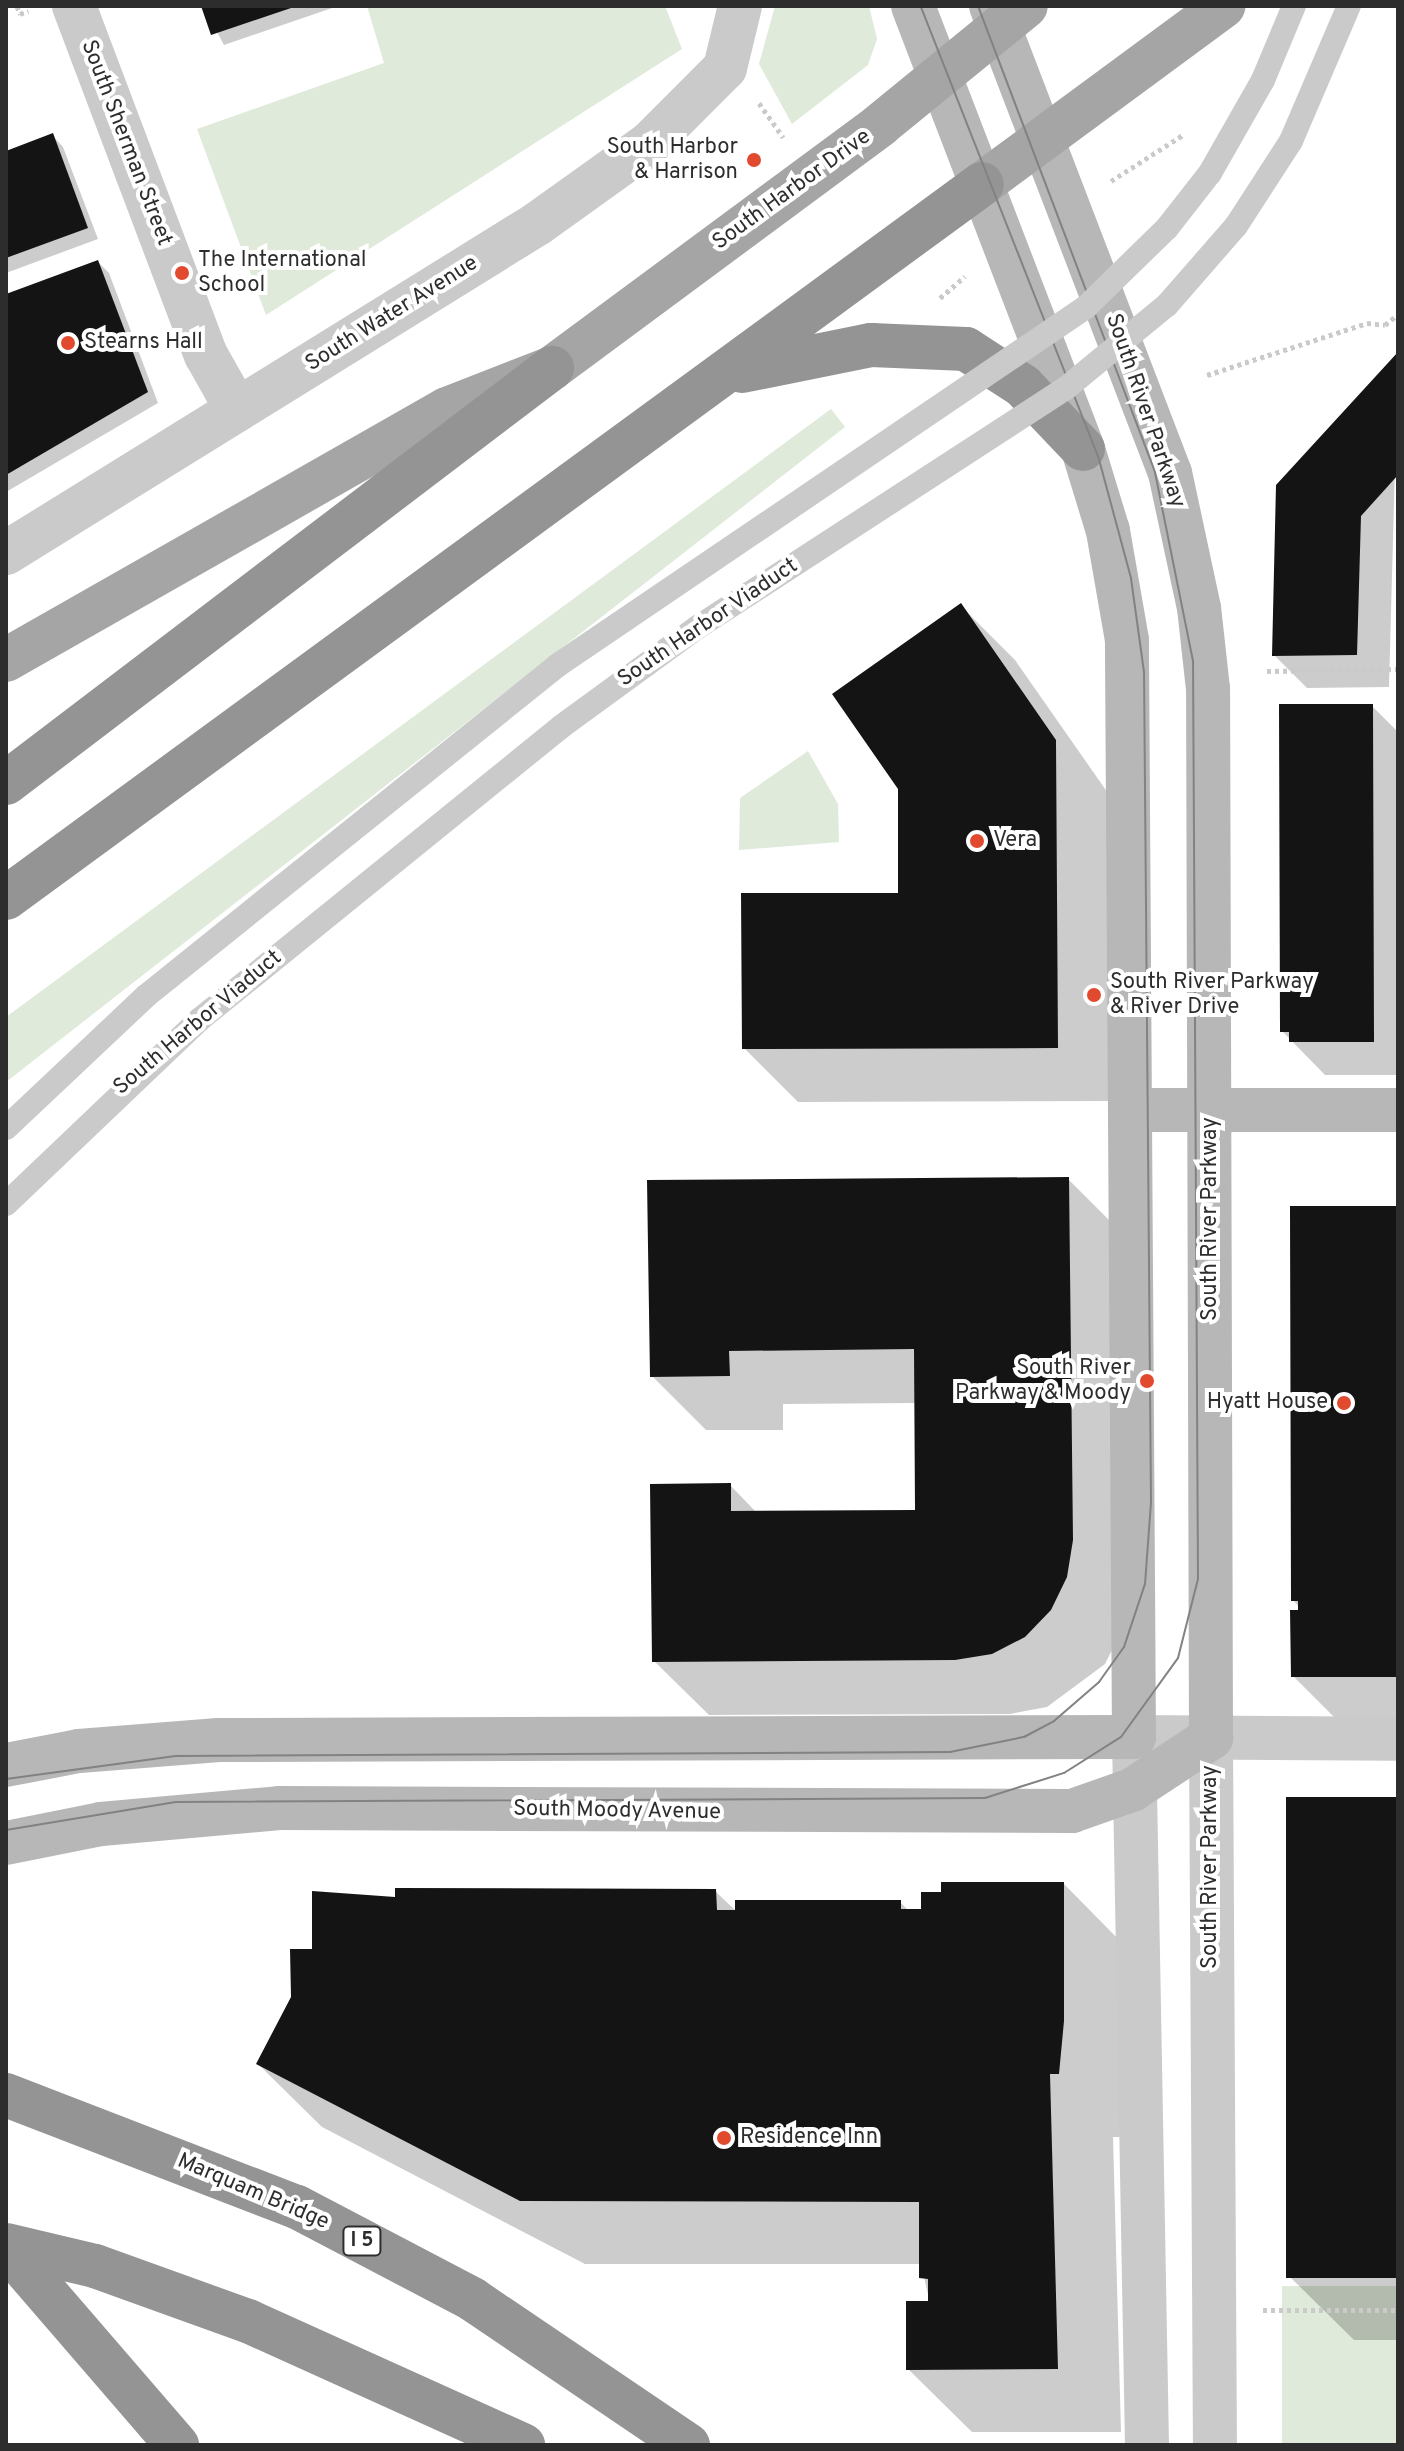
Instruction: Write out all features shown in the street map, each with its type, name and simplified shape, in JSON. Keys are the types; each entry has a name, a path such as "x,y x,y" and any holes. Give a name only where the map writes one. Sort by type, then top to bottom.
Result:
{"highway":[{"path":"6,898 728,374 982,184"},
{"path":"728,374 871,345 966,349 1023,386 1083,449"},
{"path":"6,783 552,368"},
{"name":"Marquam Bridge","path":"6,2095 297,2207 472,2299 688,2445"},
{"path":"6,2246 177,2445"},
{"path":"6,2246 95,2266 248,2321 523,2445"}],"main road":[{"path":"982,184 1223,6"},
{"name":"South Harbor Drive","path":"6,660 447,409 552,368 939,77 1005,13"}],"street":[{"name":"South Sherman Street","path":"74,6 206,355 237,410"},
{"path":"913,6 1083,449 1116,570 1132,687 1135,1110 1132,1790 1147,2445"},
{"name":"South River Parkway","path":"1005,13 1042,138 1144,398 1185,530 1208,689 1215,2445"},
{"name":"South Water Avenue","path":"6,553 537,224 650,143 725,68 740,20"},
{"path":"1135,1110 1398,1110"},
{"name":"South Moody Avenue","path":"6,1843 101,1824 279,1808 1072,1811 1132,1790 1211,1738"},
{"path":"6,1765 79,1751 219,1740 1398,1739"}],"lane":[{"path":"6,1128 146,996 558,665 1097,298 1210,173 1263,80 1294,6"},
{"name":"South Harbor Viaduct","path":"6,1204 85,1121 199,1020 562,726 698,627 1065,389 1148,322 1257,197 1313,99 1349,6"}],"path":[{"path":"1108,183 1136,165"},
{"path":"937,307 946,287 974,270"},
{"path":"1207,375 1367,323 1385,325 1398,314"},
{"path":"1267,671 1398,669"},
{"path":"1248,2310 1398,2310"}],"green space":[{"path":"367,6 665,6 682,49 266,315 197,129 384,63"},
{"path":"775,6 869,6 877,39 868,65 792,124 759,64"},
{"path":"831,409 845,427 6,1082 6,1017"},
{"path":"808,751 838,804 839,842 739,850 740,798"},
{"path":"1282,2286 1398,2286 1398,2445 1282,2445"}],"building":[{"path":"201,6 294,6 294,7 211,35"},
{"path":"53,133 88,228 6,258 6,151"},
{"name":"Stearns Hall","path":"98,260 148,392 6,475 6,294"},
{"path":"1398,352 1398,475 1361,516 1357,655 1272,656 1276,485"},
{"name":"Vera","path":"961,603 1056,740 1058,1048 742,1049 741,893 898,893 898,789 832,694"},
{"path":"1279,704 1373,704 1374,1042 1289,1042 1289,1032 1280,1032"},
{"path":"1069,1177 1073,1540 1067,1577 1051,1610 1025,1637 992,1654 955,1660 652,1662 650,1484 731,1483 731,1511 915,1510 914,1349 729,1351 730,1376 650,1377 647,1180"},
{"name":"Hyatt House","path":"1290,1206 1398,1206 1398,1677 1291,1677 1290,1610 1298,1610 1298,1601 1291,1601"},
{"path":"1286,1797 1398,1797 1398,2278 1286,2278"},
{"name":"Residence Inn","path":"941,1882 1064,1882 1064,2021 1059,2074 1050,2074 1058,2369 906,2370 906,2301 928,2301 928,2279 919,2278 919,2202 520,2201 256,2064 291,1997 290,1949 312,1949 312,1891 395,1897 395,1888 716,1889 717,1910 735,1910 735,1900 901,1900 901,1909 921,1909 921,1892 941,1892"}],"tram line":[{"path":"6,1779 177,1756 950,1752 1024,1737 1054,1721 1099,1682 1124,1647 1145,1584 1151,1503 1144,672 1131,578 1099,459 921,6"},
{"path":"6,1830 176,1802 985,1798 1064,1773 1121,1737 1178,1658 1198,1579 1193,661 1155,472 978,6"},
{"path":"6,1137 154,997 550,677 689,577 1016,367 1123,281 1183,217 1247,126 1300,6"},
{"path":"6,1195 149,1053 581,703 1074,374 1157,305 1220,234 1279,150 1343,6"}],"place":[{"name":"South Harbor & Harrison","path":"754,160"},
{"name":"The International School","path":"182,273"},
{"name":"Stearns Hall","path":"68,343"},
{"name":"Vera","path":"977,841"},
{"name":"South River Parkway & River Drive","path":"1094,995"},
{"name":"South River Parkway & Moody","path":"1147,1381"},
{"name":"Hyatt House","path":"1344,1403"},
{"name":"Residence Inn","path":"724,2138"}]}
